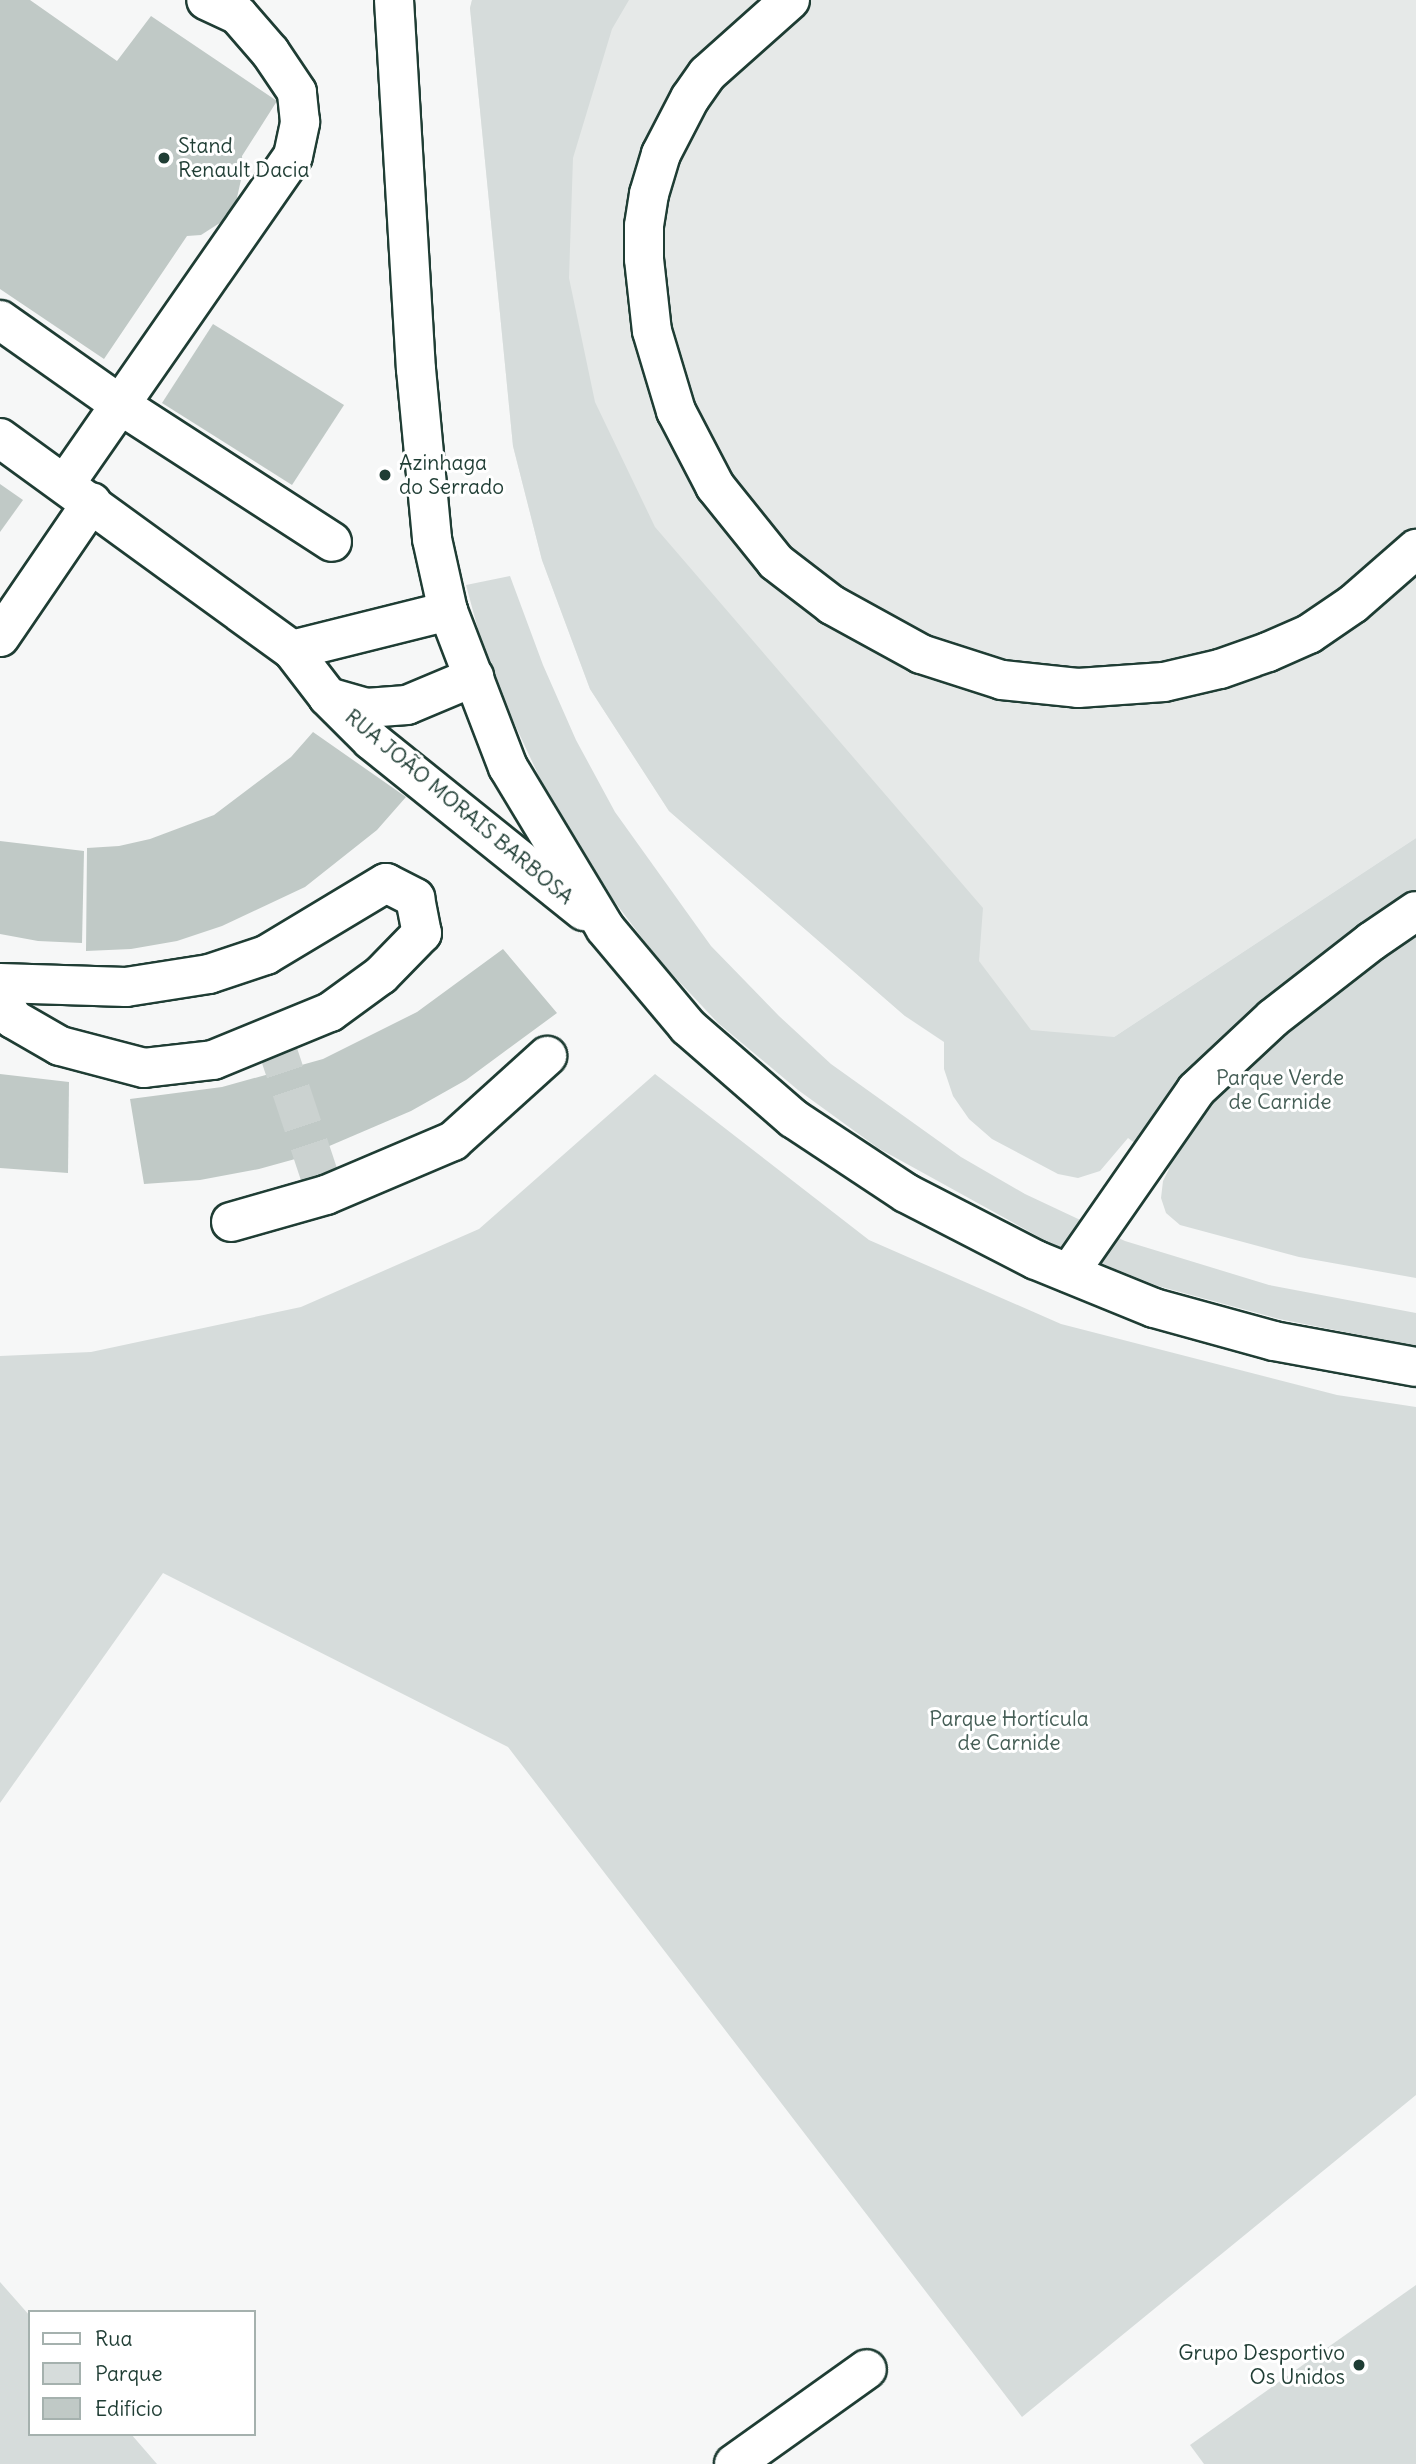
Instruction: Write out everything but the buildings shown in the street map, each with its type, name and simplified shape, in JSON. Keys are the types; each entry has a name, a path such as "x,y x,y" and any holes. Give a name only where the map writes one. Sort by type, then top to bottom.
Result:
{"street":[{"path":"0,636 122,406 293,156 300,122 298,92 270,52 238,15 206,0"},
{"path":"394,0 425,476 432,539 448,611 508,767 604,928 688,1027 794,1119 905,1193 1036,1260 1154,1308 1274,1341 1416,1367"},
{"path":"790,0 715,66 690,98 661,154 649,194 644,226 644,259 652,331 676,411 715,486 776,562 831,605 921,654 1002,680 1088,687 1164,682 1220,669 1268,652 1309,634 1353,604 1416,549"},
{"path":"0,320 122,406 332,542"},
{"name":"RUA JOÃO MORAIS BARBOSA","path":"0,438 292,650 328,696 371,740 604,928"},
{"path":"292,650 448,611"},
{"path":"328,696 366,708 407,705 474,677"},
{"path":"0,983 126,987 209,974 266,956 386,883 415,898 422,933 381,975 330,1012 213,1060 145,1068 60,1046 13,1019 0,996"},
{"path":"1069,1273 1196,1090 1273,1018 1416,911"},
{"path":"231,1222 326,1195 453,1141 547,1056"},
{"path":"734,2464 867,2369"}],"shaded area":[{"path":"472,0 1416,0 1416,838 1114,1037 1086,1047 905,1016 669,811 590,689 542,560 513,446 470,8"}],"green space":[{"name":"Parque Verde de Carnide","path":"472,0 629,0 612,29 573,158 569,278 595,402 655,527 983,908 979,961 1031,1030 1114,1037 1416,838 1416,1278 1299,1257 1180,1225 1166,1213 1161,1198 1163,1181 1169,1169 1128,1138 1100,1171 1078,1178 1058,1174 992,1139 969,1119 953,1096 944,1069 944,1042 905,1016 669,811 590,689 542,560 513,446 470,8"},
{"path":"510,576 543,665 576,740 615,812 711,946 779,1016 831,1064 961,1157 1025,1194 1125,1241 1269,1285 1416,1313 1416,1346 1279,1319 1158,1286 1050,1243 878,1148 798,1090 718,1023 658,959 602,885 551,802 502,697 483,648 466,585"},
{"name":"Parque Hortícula de Carnide","path":"655,1074 869,1240 1061,1324 1337,1395 1416,1407 1416,2095 1022,2417 508,1747 163,1573 0,1803 0,1356 91,1352 301,1307 479,1229"},
{"path":"0,2282 28,2314 28,2436 133,2436 157,2464 0,2464"},
{"name":"Grupo Desportivo Os Unidos","path":"1416,2285 1416,2464 1204,2464 1190,2445"}],"tunnel":[{"path":"273,1036 326,1195"}],"place":[{"name":"Stand Renault Dacia","path":"164,158"},
{"name":"Azinhaga do Serrado","path":"385,475"},
{"name":"Grupo Desportivo Os Unidos","path":"1359,2365"}]}
